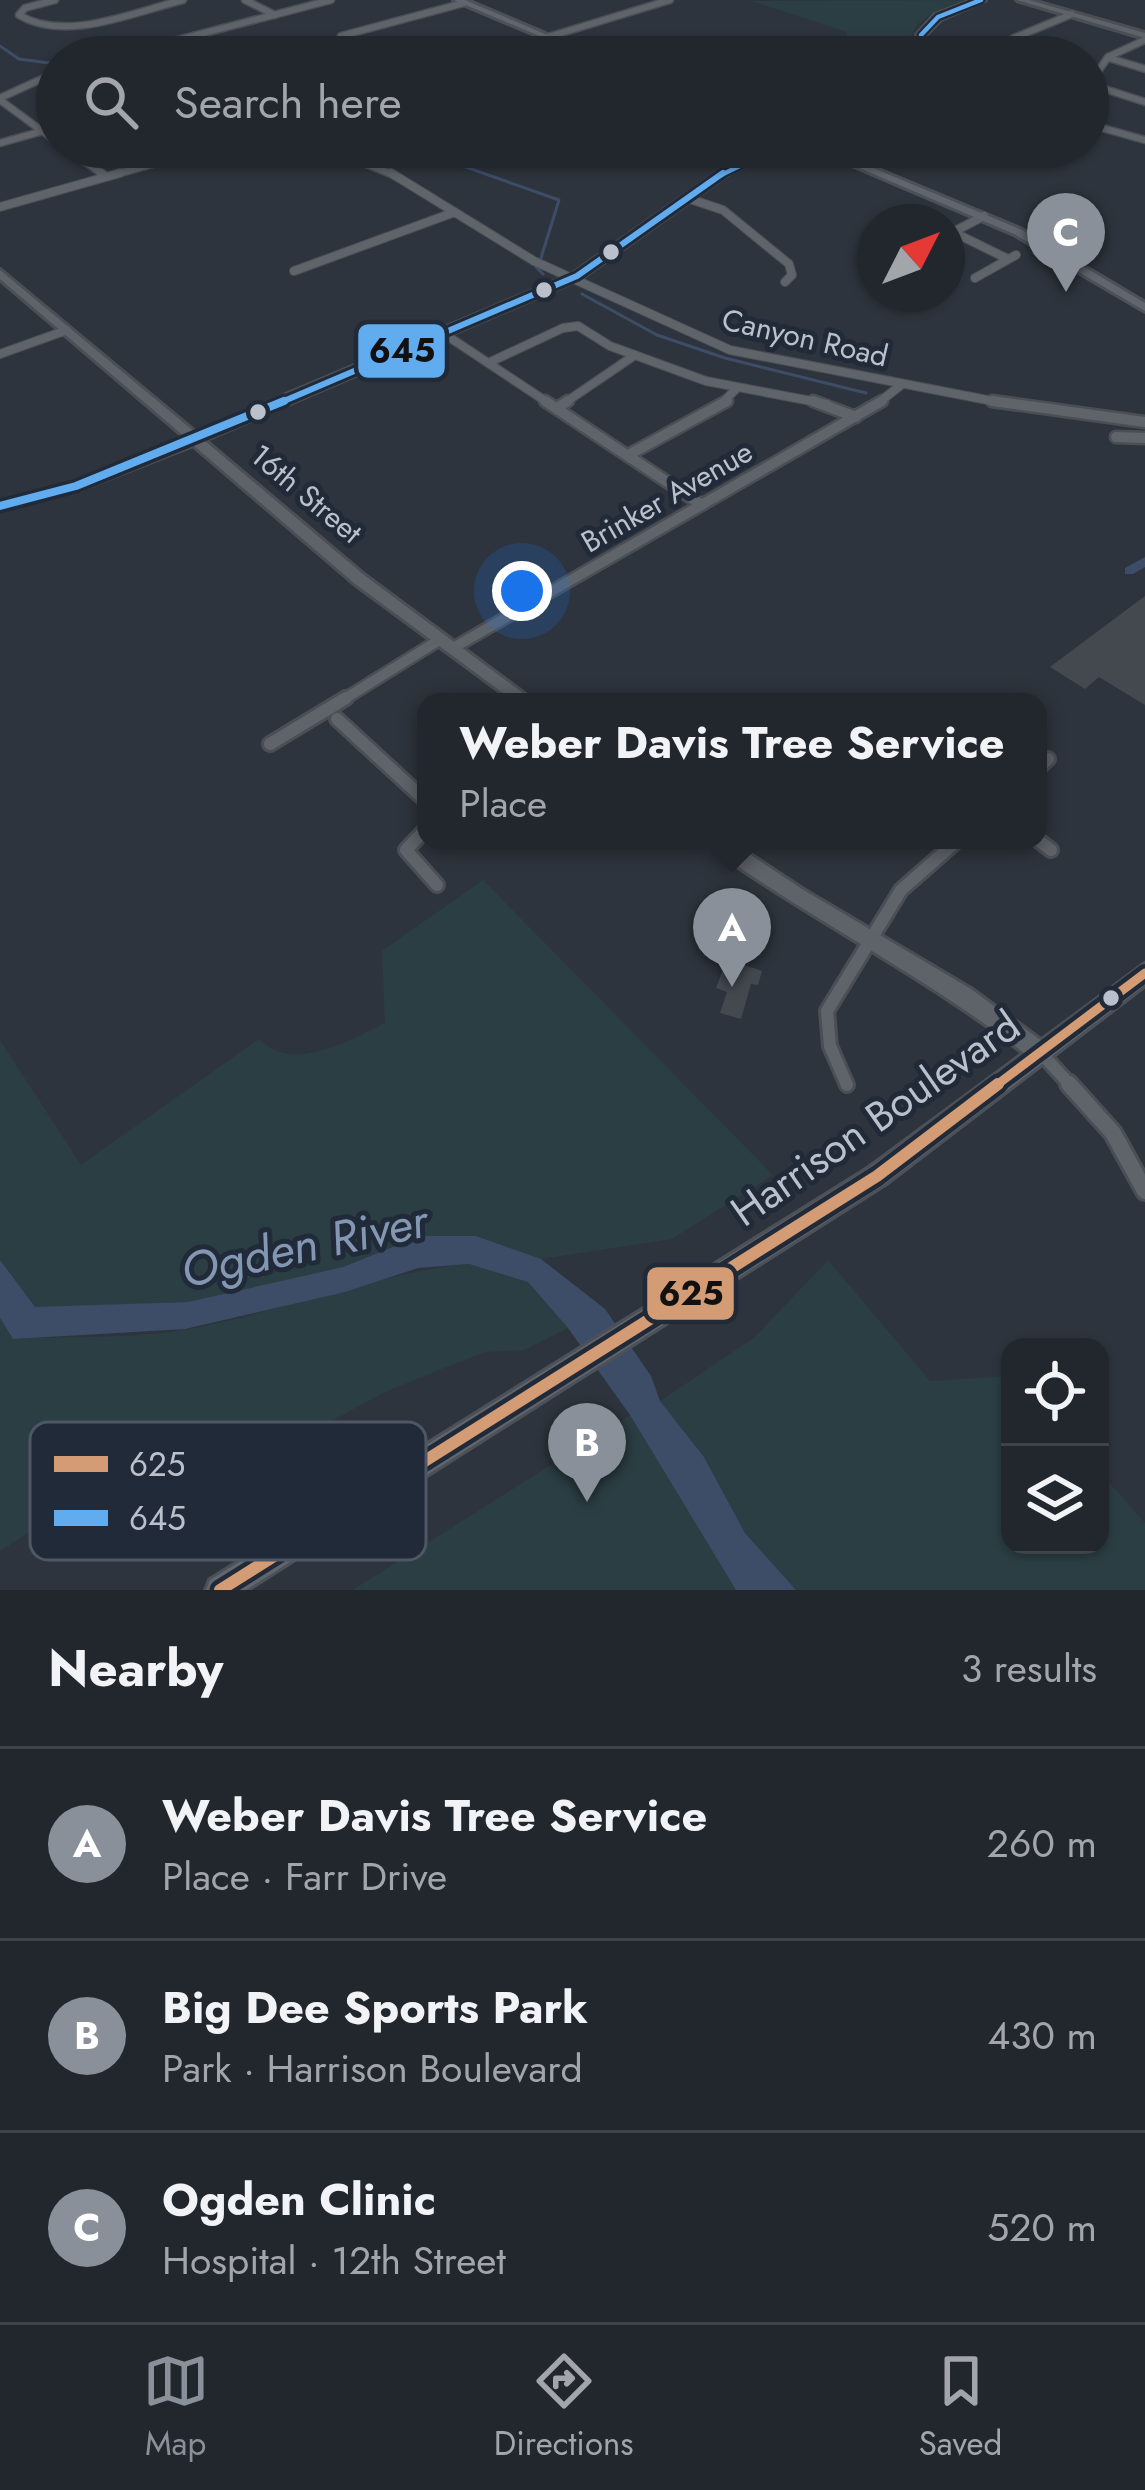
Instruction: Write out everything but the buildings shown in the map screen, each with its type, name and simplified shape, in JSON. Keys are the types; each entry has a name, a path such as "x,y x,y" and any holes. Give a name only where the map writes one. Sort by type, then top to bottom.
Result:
{"main road":[{"path":"922,36 926,26 981,0"},
{"path":"1021,0 1145,38"},
{"path":"461,1 546,36"},
{"path":"0,506 90,482 570,279 732,168"},
{"path":"866,168 984,216 1074,262 1145,308"},
{"name":"16th Street","path":"0,273 359,579 514,693"},
{"path":"727,849 810,908 959,989 1042,1054"},
{"name":"Harrison Boulevard","path":"426,1461 877,1176 1145,973"},
{"name":"Harrison Boulevard","path":"220,1590 268,1560"}],"street":[{"path":"56,0 19,12 36,26 54,29 183,0"},
{"path":"244,0 275,15"},
{"path":"194,36 332,0"},
{"path":"551,36 670,0"},
{"path":"341,36 461,1"},
{"path":"1019,36 1072,14"},
{"path":"1109,56 1145,38"},
{"path":"1109,57 1145,69"},
{"path":"36,82 0,99 36,126"},
{"path":"1109,91 1145,102"},
{"path":"1109,130 1145,140"},
{"path":"0,143 36,133"},
{"path":"94,168 105,176"},
{"name":"Canyon Road","path":"0,207 134,168"},
{"name":"Canyon Road","path":"379,168 570,279 730,350 1070,415 1145,422"},
{"path":"687,198 723,210 789,265 792,274 785,282"},
{"path":"294,272 455,212"},
{"path":"965,226 984,216"},
{"path":"965,240 1012,257 975,278"},
{"path":"488,363 571,326 635,355 736,389 825,403 856,417"},
{"path":"0,355 67,330"},
{"path":"443,333 702,505"},
{"path":"557,408 635,355"},
{"name":"Brinker Avenue","path":"270,744 702,505 896,393 901,385"},
{"path":"630,454 732,398 736,389"},
{"path":"1116,437 1145,438"},
{"path":"338,719 417,793"},
{"path":"417,838 406,850 437,885"},
{"path":"1047,847 1051,850"},
{"path":"847,1084 830,1046 826,1011 901,890 948,849"},
{"path":"1042,1054 1113,1133 1145,1191"}],"green space":[{"path":"967,0 925,18 911,36 847,36 847,32 752,1"},
{"path":"483,880 773,1175 672,1239 541,1259 476,1236 420,1236 343,1267 188,1302 35,1308 0,1260 0,1040 81,1165 259,1039 272,1049 304,1054 339,1045 385,1023 382,951"},
{"path":"828,1260 930,1381 1001,1377 1001,1554 1109,1554 1109,1482 1145,1523 1145,1590 796,1590 745,1533 704,1457 660,1401 755,1337"},
{"path":"469,1264 528,1282 568,1328 524,1350 485,1352 385,1392 330,1422 30,1422 30,1532 0,1551 0,1318 13,1339 168,1332"},
{"path":"630,1415 736,1590 353,1590 400,1560 426,1560 426,1544"}],"water":[{"path":"420,1236 476,1236 541,1259 605,1309 651,1376 660,1401 704,1457 745,1533 796,1590 736,1590 630,1415 568,1328 528,1282 469,1264 418,1268 345,1292 185,1329 13,1339 0,1318 0,1260 35,1307 188,1302 343,1267"}],"waterway":[{"path":"0,46 19,59 36,61"},
{"path":"468,168 559,200 541,258"},
{"path":"536,267 543,274"},
{"path":"582,294 657,335 725,358 866,393"},
{"path":"1129,571 1145,561"}],"transit line":[{"name":"645","path":"921,36 938,17 981,0"},
{"name":"645","path":"0,506 76,486 155,456 577,276 733,168"},
{"name":"625","path":"426,1460 877,1176 1145,973"},
{"name":"625","path":"220,1590 268,1560"}],"place":[{"name":"Ogden Clinic","path":"1066,292"},
{"name":"Weber Davis Tree Service","path":"732,987"},
{"name":"Big Dee Sports Park","path":"587,1502"}],"water label":[{"name":"Ogden River","path":"304,1245"}]}
